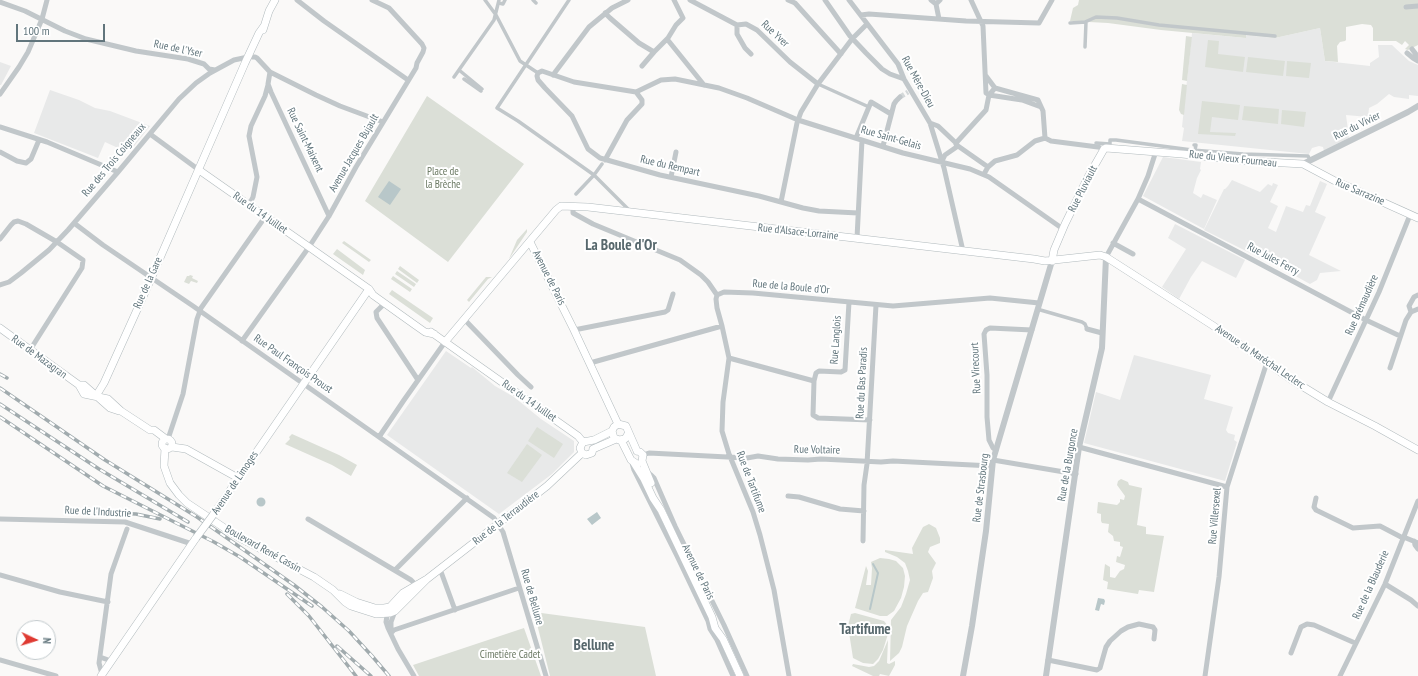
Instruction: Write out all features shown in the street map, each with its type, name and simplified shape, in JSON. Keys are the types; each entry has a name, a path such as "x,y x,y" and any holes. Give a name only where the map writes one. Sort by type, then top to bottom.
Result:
{"main road":[{"name":"Rue de la Gare","path":"96,396 104,383 151,278 199,170 211,138 262,35 271,0"},
{"name":"Rue de la Gare","path":"269,11 275,0"},
{"name":"Rue du Vieux Fourneau","path":"1104,149 1111,148 1248,161 1303,164"},
{"name":"Rue Pluviault","path":"1052,261 1054,250 1063,229 1104,149"},
{"name":"Rue Sarrazine","path":"1303,164 1335,181 1418,218"},
{"name":"Rue du 14 Juillet","path":"199,170 370,290 383,296 586,442"},
{"name":"Rue d'Alsace-Lorraine","path":"530,242 561,206 573,206 1052,261 1100,255 1106,257"},
{"path":"445,342 530,242"},
{"name":"Avenue de Paris","path":"530,242 590,363 618,424"},
{"path":"1034,259 1044,256 1054,250"},
{"name":"Avenue du Maréchal Leclerc","path":"1106,257 1212,325 1292,380 1328,402 1418,450"},
{"name":"Rue du 14 Juillet","path":"370,290 374,295 425,332 434,334"},
{"name":"Avenue de Limoges","path":"101,675 370,290"},
{"name":"Rue de Mazagran","path":"0,328 79,385 84,385 110,408 120,411 150,430 154,430 168,444 186,449 238,478"},
{"path":"612,431 586,442 580,448 582,453 588,455 592,453 593,449 619,440 626,437 628,434 626,426 618,424 614,426 612,436 619,440"},
{"name":"Avenue de Paris","path":"628,434 640,456 657,496 659,513"},
{"name":"Avenue de Paris","path":"619,440 644,479 659,513 666,521 679,553 740,676"},
{"path":"586,442 593,445 593,449"},
{"name":"Boulevard René Cassin","path":"168,444 166,470 170,483 187,503 238,537 295,567 356,602 375,608 392,609"},
{"name":"Rue de la Terraudière","path":"392,609 427,579 547,486 582,453"},
{"path":"632,453 640,456 639,463 632,461 632,453"},
{"name":"Rue de la Terraudière","path":"392,609 403,593 427,579"},
{"name":"Boulevard René Cassin","path":"333,590 345,602 368,612 387,614 392,609"}],"street":[{"path":"0,94 23,62 42,19 47,0"},
{"path":"297,0 408,80"},
{"name":"Avenue Jacques Bujault","path":"242,341 309,247 329,216 416,68 417,62 423,52 423,45 389,8 372,0"},
{"path":"485,0 496,15 520,61 525,65"},
{"path":"454,77 496,15 499,1 503,4 505,0"},
{"path":"569,0 497,108 518,121 594,175 633,213"},
{"path":"553,75 589,27 612,8 628,0"},
{"path":"642,66 667,39 676,25 683,18 674,0"},
{"name":"Rue Yver","path":"690,0 737,25 746,24 757,30 790,62 818,84"},
{"path":"788,0 795,3 841,54"},
{"path":"825,0 852,39 882,69 890,74 904,79"},
{"name":"Rue Mère-Dieu","path":"849,0 898,64 910,91 930,123 942,161 962,251"},
{"path":"931,0 938,2 939,19"},
{"path":"971,0 983,26 986,75 985,90 989,95 1022,100 1041,107"},
{"path":"861,15 869,14 982,22 1039,23 1052,0"},
{"name":"Rue de l'Yser","path":"0,2 13,6 65,31 86,39 136,51 188,59 204,64 209,69 216,70"},
{"path":"1406,7 1418,6"},
{"path":"605,13 639,43 654,52"},
{"path":"1070,23 1085,22 1096,17 1117,18 1159,25 1275,36"},
{"path":"1085,22 1085,47"},
{"path":"781,202 798,120 818,84 852,39 867,24"},
{"path":"737,25 737,34 745,48 751,54"},
{"path":"667,39 704,86"},
{"path":"1418,57 1409,51 1413,58 1418,61"},
{"path":"250,57 255,56 270,72 340,106 383,122"},
{"name":"Rue des Trois Coigneaux","path":"0,285 9,282 21,274 57,242 179,99 199,80 234,60 250,57"},
{"name":"Rue du Rempart","path":"525,65 538,73 538,80 572,116 588,149 603,162 759,196 819,211 858,213"},
{"path":"459,70 482,90 464,79"},
{"path":"538,73 542,71 574,82 636,92 642,100 642,104 627,120 594,175 576,194"},
{"path":"249,205 254,192 256,177 249,136 265,96 270,72"},
{"path":"986,75 995,88 1003,92 1035,99 1039,102 1045,138"},
{"name":"Rue Saint-Gelais","path":"636,92 661,80 675,79 730,92 798,120 903,153 958,165 984,174 1063,229"},
{"name":"Rue Saint-Maixent","path":"268,84 329,216"},
{"path":"818,84 869,107"},
{"path":"942,161 945,155 957,144 986,110 989,95 995,88"},
{"path":"883,146 891,114 896,101 900,97"},
{"path":"856,138 871,102 891,114"},
{"name":"Rue du Vivier","path":"1303,164 1418,106"},
{"path":"930,123 938,126 968,154 988,167"},
{"path":"0,127 73,152 118,172"},
{"name":"Rue du 14 Juillet","path":"150,134 199,170"},
{"path":"984,174 988,167 995,161 1017,155 1035,141 1045,138 1050,141 1098,146 1104,149"},
{"path":"0,152 17,161 26,163 31,159 38,140"},
{"path":"857,238 862,140"},
{"path":"1096,143 1110,144 1110,140 1116,140 1195,150 1243,154 1308,156 1310,160"},
{"path":"1194,145 1196,145 1195,150"},
{"path":"671,177 676,152"},
{"path":"1106,257 1138,199 1160,152"},
{"name":"Rue Jules Ferry","path":"1138,199 1366,320 1400,336"},
{"path":"573,206 573,213 593,224 680,260 704,279 717,295"},
{"name":"Rue Brémaudière","path":"1328,402 1394,258 1410,215"},
{"path":"168,444 183,394 200,311 265,217"},
{"path":"0,239 14,222 18,221 57,242 81,259 83,265 30,350"},
{"name":"Rue Paul François Proust","path":"74,223 103,245 467,498 490,515 498,523"},
{"path":"1113,243 1133,254"},
{"name":"Rue de la Burgonce","path":"1046,676 1080,447 1100,357 1106,257"},
{"name":"Rue de Strasbourg","path":"963,676 986,531 992,463 1052,261"},
{"name":"Rue de la Boule d'Or","path":"717,295 724,292 741,293 876,305 917,305 990,298 1038,306"},
{"path":"574,330 665,312 668,310 673,294"},
{"name":"Rue de Tartifume","path":"717,295 716,304 729,358 723,402 722,425 725,442 753,512 760,535 774,590 789,676"},
{"path":"1411,312 1409,306 1414,297 1418,295"},
{"name":"Rue Langlois","path":"814,381 816,373 819,371 842,372 845,370 849,302"},
{"path":"385,303 376,312 377,318 418,380"},
{"name":"Rue du Bas Paradis","path":"863,541 864,485 870,420 876,305"},
{"path":"1038,306 1082,322 1085,324 1087,329 1102,333"},
{"path":"1390,368 1400,336 1411,312 1418,308"},
{"path":"464,319 531,387"},
{"path":"590,363 722,326"},
{"name":"Rue Virecourt","path":"996,450 993,448 989,440 984,334 986,330 990,328 1032,330"},
{"path":"379,437 445,342"},
{"path":"729,358 814,381 813,413 815,417 870,420"},
{"name":"Rue Villersexel","path":"1205,676 1219,577 1227,487 1267,362"},
{"path":"1080,447 1227,487"},
{"name":"Rue Voltaire","path":"640,456 649,453 747,458 758,456 778,459 808,460 821,459 881,462 992,463 1076,474"},
{"name":"Avenue de Paris","path":"646,471 654,478 675,526 724,624 747,676"},
{"path":"788,496 798,497 840,509 864,511"},
{"path":"395,570 467,498"},
{"path":"1316,498 1314,507 1316,510 1356,528 1380,526 1416,542 1415,545 1418,549"},
{"name":"Rue de la Blauderie","path":"1340,676 1385,584 1418,502"},
{"name":"Avenue de Paris","path":"659,513 679,553 710,629 733,676"},
{"name":"Rue de l'Industrie","path":"0,519 125,522 194,541"},
{"path":"308,519 395,570 416,585"},
{"name":"Rue de Bellune","path":"498,523 503,532 546,676"},
{"path":"101,675 99,663 111,574 126,528"},
{"path":"440,569 455,610"},
{"path":"0,575 60,592 108,602"},
{"path":"1385,584 1418,606"},
{"path":"390,633 394,630 519,588"},
{"name":"Rue de la Terraudière","path":"390,633 392,609"},
{"path":"387,614 386,622 390,633 398,650 414,676"},
{"path":"1048,660 1097,670 1100,668 1106,648 1110,641 1128,627 1139,624 1154,627 1154,639"},
{"path":"1291,653 1301,627 1307,624 1314,625 1355,643"},
{"path":"722,651 723,641"},
{"path":"100,657 111,661"},
{"path":"0,660 56,676"}],"shaded area":[{"path":"1320,28 1325,61 1370,66 1370,63 1379,57 1378,45 1392,45 1409,61 1418,65 1418,96 1409,95 1409,99 1394,97 1389,94 1377,104 1369,108 1368,117 1346,115 1349,138 1324,151 1323,147 1319,146 1312,148 1309,154 1182,141 1184,128 1182,127 1192,33 1246,38 1246,35 1275,38"},
{"path":"0,62 11,66 1,85 0,85"},
{"path":"50,90 79,100 95,108 110,111 150,126 131,150 120,144 118,148 105,142 98,158 34,133"},
{"path":"1163,157 1201,162 1201,170 1193,193 1201,198 1203,194 1217,200 1204,229 1143,196"},
{"path":"1232,180 1260,192 1268,184 1272,186 1273,183 1278,185 1270,202 1278,206 1268,228 1276,232 1286,206 1303,212 1306,205 1310,206 1320,181 1327,184 1315,212 1326,217 1309,255 1341,271 1320,273 1317,280 1310,284 1261,257 1260,258 1204,230 1224,189"},
{"path":"389,181 401,189 390,205 378,197"},
{"path":"1175,224 1245,260 1236,278 1202,261 1179,299 1162,287 1186,249 1168,238"},
{"path":"446,351 471,368 472,367 495,386 514,397 541,419 574,441 574,452 552,474 499,514 387,435"},
{"path":"1134,355 1211,375 1204,399 1233,407 1226,430 1228,433 1235,435 1234,440 1237,442 1225,481 1084,443 1096,392 1120,400"},
{"path":"259,498 263,498 265,502 263,506 259,506 257,504 257,500"},
{"path":"597,512 601,518 592,525 587,519"},
{"path":"1098,598 1104,599 1105,601 1104,605 1101,604 1099,611 1095,610"}],"green space":[{"path":"1079,0 1418,0 1418,45 1408,50 1405,49 1409,45 1405,41 1402,45 1396,41 1373,41 1373,28 1371,25 1362,24 1346,27 1346,40 1340,42 1337,46 1338,62 1325,61 1320,28 1275,38 1246,35 1246,38 1161,30 1108,23 1070,21 1073,8 1078,5"},
{"path":"1186,36 1192,37 1187,81 1182,80"},
{"path":"1208,40 1219,41 1218,54 1245,57 1243,72 1205,67"},
{"path":"1248,57 1285,61 1283,76 1246,72"},
{"path":"1287,61 1311,63 1309,78 1286,76"},
{"path":"1182,84 1187,85 1184,115 1181,114 1179,110"},
{"name":"Place de la Brèche","path":"427,96 524,164 448,262 365,201"},
{"path":"1202,101 1240,105 1238,120 1212,117 1210,132 1236,133 1235,136 1198,134"},
{"path":"1244,106 1279,109 1278,124 1242,120"},
{"path":"1282,110 1306,112 1304,127 1281,124"},
{"path":"527,229 527,232 509,259 517,240"},
{"path":"344,241 371,260 369,262 342,243"},
{"path":"337,249 365,270 363,275 333,254"},
{"path":"400,266 419,280 417,283 398,269"},
{"path":"397,271 416,284 414,287 395,274"},
{"path":"190,275 198,281 197,283 191,281 189,284 184,282 187,276"},
{"path":"393,276 412,289 410,292 391,279"},
{"path":"486,277 492,277 488,279 469,302 467,300"},
{"path":"392,290 433,318 430,323 389,294"},
{"path":"537,427 563,444 554,458 528,441"},
{"path":"292,434 339,455 357,465 351,476 332,465 285,444 290,439 289,437"},
{"path":"527,444 542,455 522,482 507,473"},
{"path":"1121,479 1128,482 1129,485 1142,488 1137,525 1146,527 1146,534 1164,536 1154,592 1139,590 1138,594 1107,589 1108,582 1103,580 1105,564 1110,567 1110,577 1115,578 1120,571 1124,569 1125,565 1116,562 1117,556 1120,557 1123,547 1120,546 1120,542 1114,541 1113,536 1108,532 1109,524 1102,523 1101,514 1097,513 1098,502 1117,505 1120,502 1120,499 1124,500 1125,496 1117,485 1118,481"},
{"path":"929,524 936,528 940,538 940,543 930,547 928,552 936,563 932,571 933,578 928,592 923,593 918,601 907,626 899,653 890,661 891,620 901,607 910,580 905,563 897,557 885,552 885,550 913,554 912,548 923,527"},
{"path":"880,558 896,561 903,568 905,576 901,598 894,611 887,616 880,616 855,608 866,566 868,571 866,585 871,585 871,562"},
{"path":"534,612 645,627 656,676 550,676"},
{"path":"855,613 884,621 888,626 888,634 883,650 873,664 863,663 853,658 848,626 851,614"},
{"name":"Cimetière Cadet","path":"524,628 541,676 419,676 413,665"},
{"path":"888,640 887,663 889,664 895,661 895,665 889,676 880,674 879,676 873,676 852,666 853,664 869,667 874,666 879,661"}],"waterway":[{"path":"870,609 878,573 873,564"}],"tunnel":[{"path":"900,97 908,92"}],"railway":[{"path":"0,374 7,378"},
{"path":"0,388 105,460 197,517 294,585 349,631 389,676"},
{"path":"0,404 99,469 188,522"},
{"path":"0,417 103,486 214,542 240,557 312,606"},
{"path":"90,512 136,514 160,519"},
{"path":"287,594 309,616 356,676"},
{"path":"337,646 371,676"}],"district":[{"name":"La Boule d'Or","path":"621,246"},
{"name":"Tartifume","path":"865,630"},
{"name":"Bellune","path":"594,646"}]}
